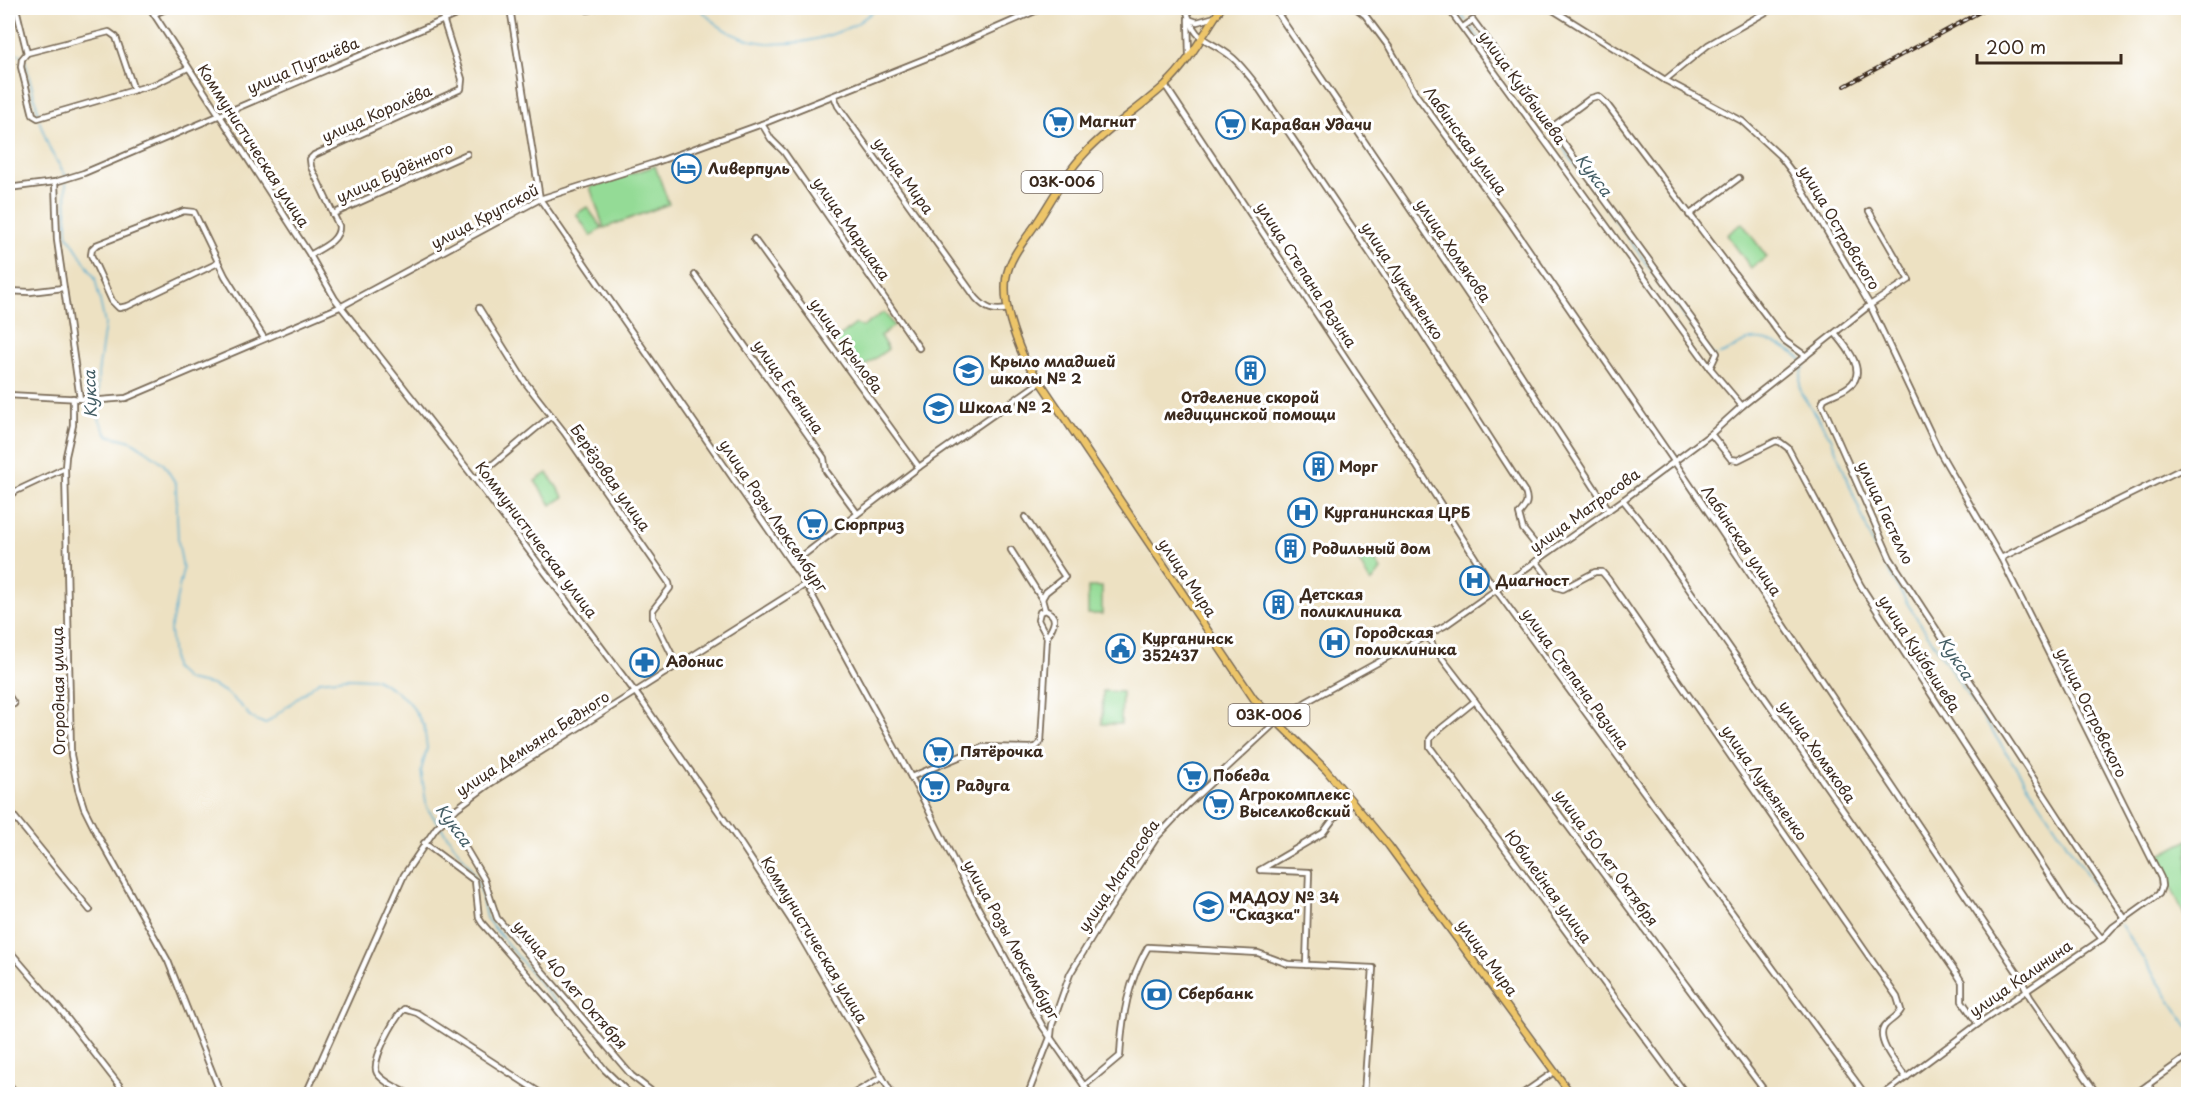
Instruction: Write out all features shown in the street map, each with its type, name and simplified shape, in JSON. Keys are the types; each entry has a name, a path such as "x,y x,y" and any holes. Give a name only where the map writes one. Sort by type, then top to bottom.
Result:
{"main road":[{"name":"03К-006","path":"1008,309 1006,281 1014,256 1066,176 1101,136 1166,85 1221,8"},
{"name":"улица Мира","path":"1008,309 1014,334 1024,358 1254,699 1326,770 1389,846 1571,1095"}],"street":[{"path":"16,8 27,53"},
{"name":"Коммунистическая улица","path":"150,8 310,255 335,299 475,479 634,692 741,844 791,920 892,1095"},
{"path":"154,15 168,8"},
{"name":"улица Пугачёва","path":"8,188 55,182 127,156 472,8"},
{"name":"улица Розы Люксембург","path":"510,8 540,199 806,584 1043,1027 1051,1035 1090,1095"},
{"path":"588,10 596,8"},
{"name":"улица Крупской","path":"8,395 98,400 126,398 342,306 540,199 654,163 762,124 937,54 1042,8"},
{"path":"1186,8 1189,55"},
{"name":"улица Хомякова","path":"1274,8 1490,327 1608,510"},
{"name":"Лабинская улица","path":"1356,8 1365,15 1389,47 1414,93 1507,218 1674,461 2097,1095"},
{"name":"улица Куйбышева","path":"1448,8 1466,25 1710,368 1742,406"},
{"name":"улица Островского","path":"1550,8 1665,80 1742,121 1780,156 1807,197 1870,305 1939,451 2001,558 2161,878"},
{"path":"1665,80 1708,45 1773,8"},
{"path":"1188,19 1197,22 1215,17"},
{"path":"1188,19 1192,29 1200,38"},
{"name":"улица Королёва","path":"310,255 337,238 339,226 311,167 310,159 314,155 461,89 462,79 443,20"},
{"name":"улица Куйбышева","path":"1466,25 1473,20 1717,353 1710,368"},
{"path":"134,90 116,37 109,33 27,53 22,59 21,67 33,115 38,118 155,84 188,68"},
{"name":"улица Лукьяненко","path":"1200,38 1234,59 1258,87 1398,295 1525,492 1528,500 1526,507 1519,514 1520,522 1544,555"},
{"name":"улица Степана Разина","path":"1166,85 1496,590 1865,1095"},
{"name":"улица Мира","path":"834,96 838,106 976,298 984,307 991,310 1008,309"},
{"path":"1552,127 1590,98 1598,96 1606,103 1785,341 1803,359"},
{"name":"улица Маршака","path":"762,124 771,139 784,152 920,348"},
{"name":"улица Будённого","path":"333,214 467,154"},
{"path":"1689,215 1739,178"},
{"path":"55,182 57,240 80,399"},
{"path":"218,263 128,306 119,308 112,301 91,255 96,245 190,210 197,216 218,263 264,338"},
{"name":"улица Матросова","path":"1028,1095 1051,1035 1052,1025 1070,974 1157,837 1188,804 1276,722 1306,702 1428,636 1496,590 1711,434 1742,406 1870,305 1909,280 1869,211"},
{"name":"улица Крылова","path":"754,240 920,467"},
{"name":"улица Есенина","path":"695,275 824,458 826,471 857,513"},
{"path":"8,291 30,292 63,288"},
{"name":"Берёзовая улица","path":"479,308 525,382 564,432 669,583 670,588 653,610 653,616 677,665"},
{"name":"улица Гастелло","path":"1835,333 1853,355 1856,371 1849,386 1824,399 1822,404 1890,558 2124,920"},
{"path":"793,563 857,513 1040,382"},
{"name":"Огородная улица","path":"73,398 73,425 65,468 71,755 78,789 84,808 96,832 168,961 221,1095"},
{"path":"475,479 551,416"},
{"name":"улица Куйбышева","path":"1711,434 1731,459 1738,459 1776,441 1788,448 1861,586 2070,908 2089,923 2102,939"},
{"path":"2001,558 2188,466"},
{"path":"8,497 65,468"},
{"name":"улица Хомякова","path":"1623,500 1652,536 1957,974 1962,982 1962,1001 1977,1024"},
{"path":"1025,517 1065,577 1046,592 1042,599"},
{"path":"911,777 983,747 1030,748 1036,747 1041,742 1047,637 1055,623 1055,618 1050,611 1046,610 1042,599 1011,550"},
{"name":"улица Лукьяненко","path":"1536,561 1556,587 1563,589 1595,572 1602,573 1608,579 1897,997 1901,1010 1899,1015 1884,1027 1882,1036 1884,1045 1906,1078"},
{"name":"улица Демьяна Бедного","path":"306,1095 404,875 436,828 490,783 806,584"},
{"path":"1046,610 1040,612 1038,620 1047,637"},
{"name":"улица 50 лет Октября","path":"1428,636 1434,648 1767,1095"},
{"path":"8,695 14,704"},
{"name":"Юбилейная улица","path":"1475,701 1434,734 1430,739 1430,747 1686,1095"},
{"path":"1306,965 1309,872 1260,870 1323,832 1335,817 1354,803"},
{"path":"8,809 90,910"},
{"name":"улица 40 лет Октября","path":"447,817 484,879 497,918 632,1076 655,1095"},
{"name":"улица 40 лет Октября","path":"424,843 475,881 479,918 482,923 552,1003 605,1070 630,1095"},
{"name":"улица Калинина","path":"1884,1095 1977,1024 2102,939 2113,927 2159,894 2162,886 2161,878"},
{"path":"1084,1086 1120,1056 1126,1000 1138,964 1148,947 1258,953 1288,964 1373,968 1364,1095"},
{"path":"8,949 50,998 126,1095"},
{"path":"409,1095 376,1072 375,1065 398,1014 404,1009 417,1013 542,1095"},
{"path":"2135,1095 2188,1056"},
{"path":"1522,1095 1554,1072"},
{"path":"853,1095 882,1077"},
{"path":"8,1083 16,1095"},
{"path":"2148,1085 2156,1095"}],"green space":[{"path":"655,166 669,204 604,228 590,187"},
{"path":"587,207 602,228 591,236 576,214"},
{"path":"1742,223 1767,257 1751,268 1727,235"},
{"path":"884,312 894,326 880,336 888,349 856,372 833,341 856,324 863,327"},
{"path":"547,473 564,497 551,505 535,481"},
{"path":"1371,553 1381,570 1371,583 1357,558"},
{"path":"1088,587 1102,587 1102,614 1088,614"},
{"path":"1103,691 1122,692 1121,724 1102,724"},
{"path":"2188,840 2188,923 2157,857"}],"waterway":[{"name":"Кукса","path":"700,8 716,23 734,34 753,41 774,43 795,43 816,39 856,24 879,8"},
{"name":"Кукса","path":"1456,8 1466,21"},
{"name":"Кукса","path":"1469,25 1549,128 1712,355 1715,355"},
{"name":"Кукса","path":"8,51 21,55"},
{"name":"Кукса","path":"25,61 39,115"},
{"name":"Кукса","path":"39,120 50,150 66,176"},
{"name":"Кукса","path":"66,180 67,234 95,278 105,324 98,374 99,419 107,435 131,441 163,463 176,484 178,541 183,569 170,630 174,668 187,680 212,685 227,693 243,708"},
{"name":"Кукса","path":"1720,354 1746,341 1765,340 1780,346 1806,363 1800,378 1801,393 1831,438 1873,544 1909,606 2118,921"},
{"name":"Кукса","path":"246,711 250,717 265,724 319,681 346,678 376,679 410,703 424,726 427,748 421,771 427,808 470,867 480,887 486,918 595,1050 637,1094"},
{"name":"Кукса","path":"2121,925 2188,1027"}],"railway":[{"path":"1845,86 1987,8"}],"place":[{"name":"Магнит","path":"1058,122"},
{"name":"Караван Удачи","path":"1230,125"},
{"name":"Ливерпуль","path":"687,169"},
{"name":"Крыло младшей школы № 2","path":"969,371"},
{"name":"Отделение скорой медицинской помощи","path":"1250,371"},
{"name":"Школа № 2","path":"938,408"},
{"name":"Морг","path":"1318,467"},
{"name":"Курганинская ЦРБ","path":"1303,513"},
{"name":"Сюрприз","path":"813,525"},
{"name":"Родильный дом","path":"1291,549"},
{"name":"Диагност","path":"1475,581"},
{"name":"Детская поликлиника","path":"1279,604"},
{"name":"Городская поликлиника","path":"1334,642"},
{"name":"Курганинск 352437","path":"1121,648"},
{"name":"Адонис","path":"645,662"},
{"name":"Пятёрочка","path":"939,752"},
{"name":"Победа","path":"1192,776"},
{"name":"Радуга","path":"935,786"},
{"name":"Агрокомплекс Выселковский","path":"1218,804"},
{"name":"МАДОУ № 34 \"Сказка\"","path":"1208,907"},
{"name":"Сбербанк","path":"1157,994"}]}
